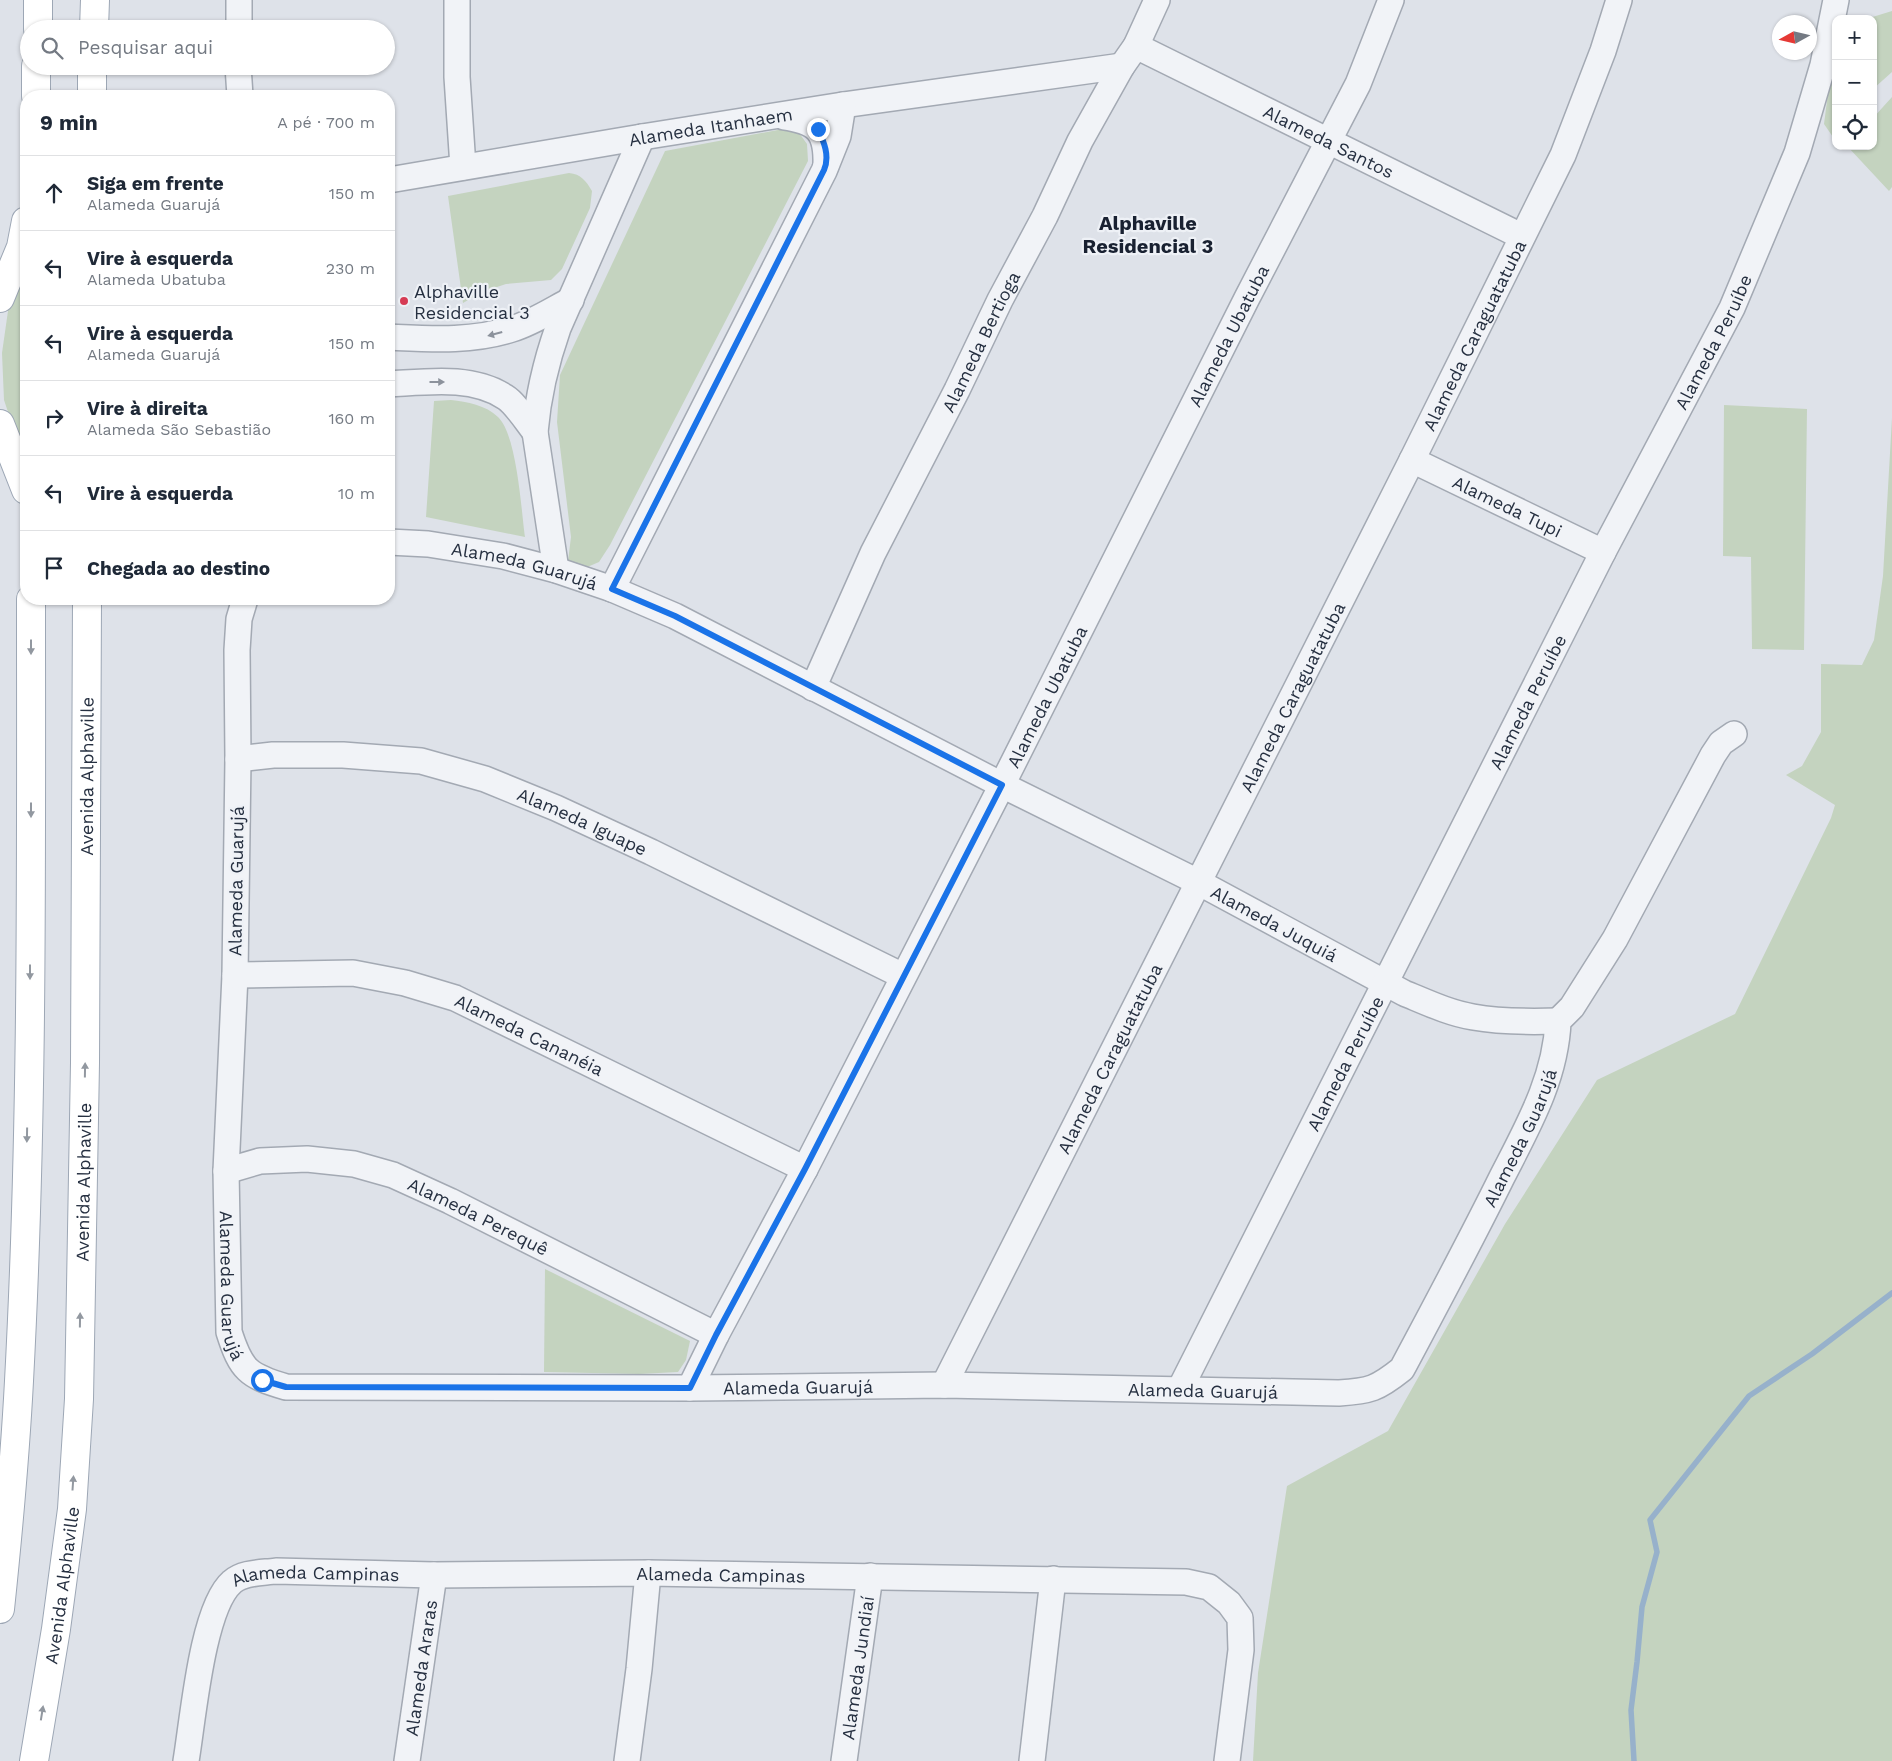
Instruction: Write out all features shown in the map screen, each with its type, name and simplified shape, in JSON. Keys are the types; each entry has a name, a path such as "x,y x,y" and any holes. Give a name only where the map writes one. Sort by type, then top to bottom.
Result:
{"main road":[{"path":"38,0 38,20"},
{"path":"94,20 95,0"},
{"path":"36,75 36,90"},
{"path":"92,75 92,90"},
{"path":"0,298 20,255"},
{"path":"0,424 18,477"},
{"path":"0,1609 10,1514 19,1382 26,1221 30,994 31,605"},
{"name":"Avenida Alphaville","path":"34,1761 56,1629 72,1509 79,1399 85,1053 87,605"}],"street":[{"path":"239,0 239,20"},
{"path":"457,0 457,77 463,167"},
{"name":"Alameda Bertioga","path":"813,688 873,552 957,390 1000,300 1045,216 1080,142 1129,56 1157,0"},
{"name":"Alameda Ubatuba","path":"690,1388 1002,785 1247,298 1358,84 1391,0"},
{"name":"Alameda Caraguatatuba","path":"944,1385 1412,460 1521,236 1563,155 1603,51 1619,0"},
{"name":"Alameda Peruíbe","path":"1180,1389 1603,552 1732,308 1797,153 1824,65 1836,0"},
{"name":"Alameda Itanhaem","path":"395,179 1129,56"},
{"name":"Alameda Santos","path":"1129,56 1329,141 1521,236"},
{"path":"239,75 240,90"},
{"path":"612,589 826,165 838,136 843,105"},
{"path":"777,116 809,122 818,129 824,140 826,165"},
{"path":"556,570 535,432 537,410 549,356 558,328 642,137"},
{"path":"0,278 20,251"},
{"path":"395,337 466,339 486,336 513,329 571,300"},
{"path":"395,384 420,382 474,384 506,398 535,432"},
{"name":"Alameda Tupi","path":"1412,460 1603,552"},
{"name":"Alameda Guarujá","path":"395,542 428,544 503,556 556,570 612,589 675,616 1002,785"},
{"name":"Alameda Guarujá","path":"242,605 239,619 237,650 238,759 234,975 226,1171 229,1332 236,1354 246,1369 262,1380 286,1387 690,1388 944,1385 1360,1392 1382,1385 1402,1369 1534,1114 1548,1078 1557,1040 1558,1021"},
{"path":"1558,1021 1572,1007 1615,939 1713,755 1721,743 1734,734"},
{"name":"Alameda Iguape","path":"238,759 273,755 343,755 421,761 485,779 556,808 651,852 903,976"},
{"name":"Alameda Juquiá","path":"1002,785 1198,882 1385,983 1434,1005 1471,1017 1509,1022 1558,1021"},
{"name":"Alameda Cananéia","path":"234,975 353,973 405,983 455,998 805,1169"},
{"name":"Alameda Perequê","path":"226,1171 260,1161 307,1159 354,1164 393,1175 450,1201 716,1335"},
{"name":"Alameda Campinas","path":"186,1761 202,1658 212,1616 221,1595 233,1581 251,1574 276,1571 434,1574 648,1573 1186,1582 1209,1587 1229,1603 1240,1618 1241,1650 1227,1761"},
{"path":"627,1761 639,1669 648,1573"},
{"name":"Alameda Araras","path":"407,1761 434,1574"},
{"name":"Alameda Jundiaí","path":"844,1761 870,1576"},
{"path":"1032,1761 1053,1579"}],"green space":[{"path":"1892,11 1892,72 1877,85 1877,60 1877,16"},
{"path":"1832,73 1832,136 1824,124"},
{"path":"1892,97 1892,187 1889,191 1851,150 1877,150 1877,114"},
{"path":"783,129 797,130 807,144 808,161 610,545 599,562 585,568 568,561 571,537 557,422 560,375 665,151"},
{"path":"569,173 583,179 592,191 590,208 562,269 551,280 506,284 482,292 463,303 448,196"},
{"path":"20,279 20,442 4,400 2,353 9,304"},
{"path":"451,400 482,407 498,417 504,426 514,455 525,537 426,517 434,401"},
{"path":"1724,405 1807,409 1804,650 1752,649 1751,557 1723,556"},
{"path":"1892,418 1892,1761 1253,1761 1258,1673 1287,1486 1388,1431 1505,1224 1597,1080 1735,1014 1831,818 1835,805 1786,775 1802,766 1821,732 1821,664 1862,665 1874,640 1883,576"},
{"path":"545,1269 690,1341 686,1360 678,1372 639,1374 544,1372"}],"waterway":[{"path":"1634,1761 1631,1710 1642,1607 1657,1552 1650,1520 1749,1396 1812,1354 1892,1293"}],"place":[{"name":"Alphaville Residencial 3","path":"404,301"}],"district":[{"name":"Alphaville Residencial 3","path":"1148,234"}],"route":[{"path":"262,1380 286,1387 690,1388 1002,785 675,616 612,589 824,170 826,152 824,140 818,129"}]}
